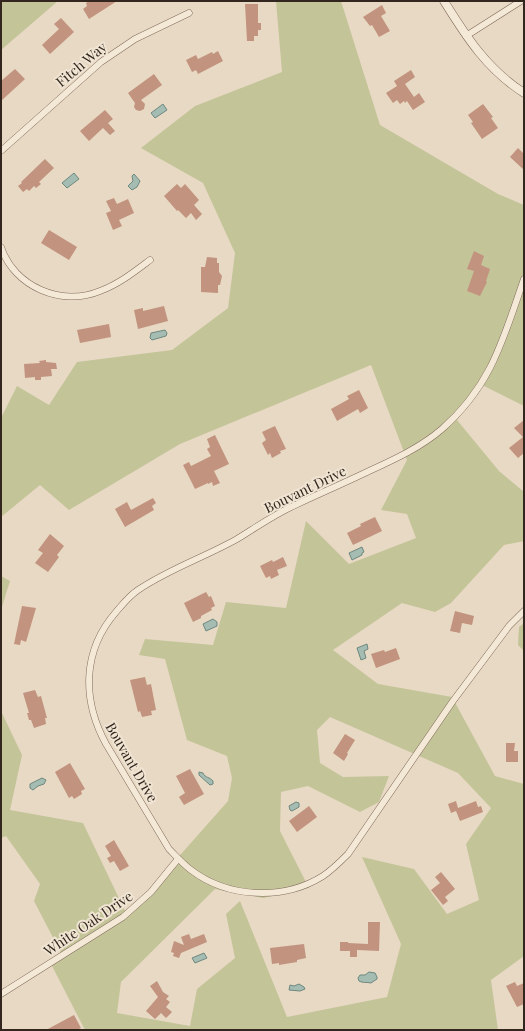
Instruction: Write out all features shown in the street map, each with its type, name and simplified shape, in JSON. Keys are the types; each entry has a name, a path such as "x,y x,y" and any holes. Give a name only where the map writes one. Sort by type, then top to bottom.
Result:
{"street":[{"path":"444,1 474,48 497,73 524,93"},
{"path":"466,36 521,1"},
{"name":"Fitch Way","path":"1,151 101,62 117,50 135,39 189,13"},
{"path":"1,247 8,262 24,279 43,291 63,296 78,297 100,292 130,275 150,260"},
{"name":"Bouvant Drive","path":"524,279 501,345 488,373 472,397 441,430 408,453 289,508 237,539 184,564 139,589 130,596 110,619 102,631 92,659 89,675 90,700 94,719 106,744 169,849 191,870 218,885 249,893 280,892 296,888 322,877 335,867 358,842 453,701 509,626 524,610"},
{"name":"White Oak Drive","path":"1,994 123,917 150,892 178,859"}],"green space":[{"path":"1,1 58,1 1,50"},
{"path":"276,1 341,1 380,125 498,194 524,205 524,406 482,385 457,420 499,471 524,492 524,541 504,545 451,603 435,612 402,603 333,650 378,684 452,697 495,776 524,784 524,956 491,980 498,1030 85,1030 50,962 62,955 34,901 40,884 6,836 1,838 1,711 22,755 10,810 83,823 127,915 228,801 232,778 227,756 187,740 165,659 139,655 145,639 213,645 226,602 286,608 306,521 349,564 416,538 407,514 381,510 407,460 371,365 180,444 69,510 40,485 1,517 1,418 17,386 49,405 77,362 172,350 228,308 235,253 203,183 141,148 195,106 282,72","holes":["330,717 458,773 491,808 466,844 479,900 447,914 414,869 362,857 401,944 387,997 287,1017 240,901 226,914 235,958 197,989 190,1026 117,1013 121,982 215,889 263,898 309,888 280,831 281,792 308,786 360,812 379,802 389,776 343,777 320,763 317,730"]},
{"path":"1,576 10,581 1,610"},
{"path":"524,623 524,651 518,645 519,627"}],"shaded area":[{"path":"163,104 167,110 155,118 151,113"},
{"path":"74,173 79,179 67,188 62,183"},
{"path":"134,174 140,181 137,187 132,190 128,186 133,181 132,176"},
{"path":"165,330 167,333 166,336 152,340 150,338 151,333"},
{"path":"362,547 364,552 362,555 352,560 349,553"},
{"path":"213,619 217,622 217,626 206,631 203,624"},
{"path":"367,644 368,649 364,651 366,658 361,660 357,648"},
{"path":"199,772 203,773 212,780 213,784 210,785 199,775"},
{"path":"42,778 46,780 44,784 33,790 30,788 30,784"},
{"path":"296,802 299,803 299,807 292,811 290,810 289,806"},
{"path":"204,953 207,958 195,963 192,958"},
{"path":"369,972 375,973 377,979 371,983 359,981 358,978 360,975 365,975"},
{"path":"299,984 305,989 300,991 289,990 290,985 294,986"}],"building":[{"path":"89,1 117,1 89,19 83,9 87,6 86,3"},
{"path":"245,4 258,4 258,23 261,23 261,30 258,30 258,36 254,36 254,41 247,41"},
{"path":"382,5 386,13 381,16 390,31 379,37 372,25 370,26 363,17"},
{"path":"61,18 74,32 50,54 42,45 59,29 54,24"},
{"path":"218,51 223,61 198,74 196,70 192,72 186,60 196,55 198,59 212,52 213,54"},
{"path":"15,69 25,79 1,101 1,81"},
{"path":"411,70 415,77 405,84 414,97 419,93 425,102 413,110 407,101 400,104 397,100 393,103 386,93 397,86 394,81"},
{"path":"154,74 162,85 141,100 145,104 144,109 140,111 136,110 134,107 135,103 128,93"},
{"path":"483,104 493,117 491,118 498,128 482,139 471,123 473,122 468,115"},
{"path":"105,110 113,119 108,123 115,131 110,135 103,128 89,141 80,131"},
{"path":"518,148 524,154 524,170 510,157"},
{"path":"45,159 54,168 39,182 41,184 36,188 34,186 29,191 27,189 23,192 18,186"},
{"path":"177,184 181,188 185,184 199,200 194,205 202,214 196,220 191,213 186,218 178,210 177,211 164,196"},
{"path":"114,198 117,204 128,199 134,213 119,220 122,226 113,230 106,213 111,211 106,201"},
{"path":"49,230 77,247 69,260 41,243"},
{"path":"474,251 484,256 481,265 490,269 487,282 480,296 467,291 474,271 467,269"},
{"path":"207,257 217,258 217,263 219,263 219,272 222,276 220,285 218,285 218,293 201,292 201,267 205,267"},
{"path":"164,306 168,321 138,329 134,310 143,308 143,311"},
{"path":"109,324 111,337 80,343 77,330"},
{"path":"46,360 46,362 56,363 57,369 51,369 52,376 41,377 41,380 35,380 35,377 25,378 24,364 40,363 39,361"},
{"path":"359,390 368,408 360,413 358,409 337,421 331,409 349,399 347,396"},
{"path":"524,420 524,453 518,458 509,448 523,437 514,428"},
{"path":"275,426 286,449 280,451 281,453 272,458 270,453 268,455 262,443 266,440 262,432"},
{"path":"215,435 229,464 214,471 220,483 213,486 212,482 195,489 183,465 189,462 191,466 211,456 207,449 210,447 207,439"},
{"path":"153,498 156,503 152,506 154,510 125,527 115,509 127,502 131,510"},
{"path":"375,517 382,531 353,545 347,533 361,526 360,524"},
{"path":"50,534 64,546 57,555 59,557 48,572 35,563 43,553 38,550"},
{"path":"283,557 287,566 277,570 279,575 271,579 270,576 266,578 260,566 272,560 273,562"},
{"path":"206,592 209,597 211,596 215,606 211,608 212,610 201,616 201,618 193,622 184,603"},
{"path":"22,606 36,608 26,642 21,640 20,645 14,644"},
{"path":"455,611 474,616 472,625 462,623 460,633 450,631"},
{"path":"396,648 400,659 376,668 371,654 384,650 385,652"},
{"path":"145,677 147,685 151,684 156,710 151,711 152,715 142,717 140,711 138,712 130,680"},
{"path":"35,690 38,697 41,696 47,718 45,718 46,724 34,728 31,720 29,720 27,713 29,713 23,693"},
{"path":"345,734 355,740 344,761 333,753"},
{"path":"506,743 515,743 514,751 518,751 518,762 506,762"},
{"path":"70,763 85,789 81,791 82,794 74,799 72,796 69,798 55,772"},
{"path":"190,769 204,794 184,805 179,797 185,793 176,776"},
{"path":"456,801 458,808 476,801 478,807 481,806 483,812 460,821 456,811 451,813 448,804"},
{"path":"309,806 317,817 297,832 289,821"},
{"path":"114,840 129,866 120,871 114,861 110,863 107,858 111,856 105,846"},
{"path":"441,872 455,889 445,897 448,901 443,905 431,890 440,883 435,877"},
{"path":"368,922 380,922 379,951 357,950 357,957 350,957 350,951 340,951 340,942 368,944"},
{"path":"189,934 191,939 204,934 207,942 181,953 179,958 173,956 174,953 171,952 174,941 184,945 181,937"},
{"path":"304,944 306,958 297,960 297,962 279,965 279,963 272,964 270,948"},
{"path":"157,981 163,992 169,996 166,999 170,1002 166,1007 172,1012 166,1018 161,1013 155,1019 146,1011 158,997 150,986"},
{"path":"515,982 517,986 524,983 524,1004 517,1007 506,986"},
{"path":"74,1015 81,1028 77,1030 46,1030"}]}
